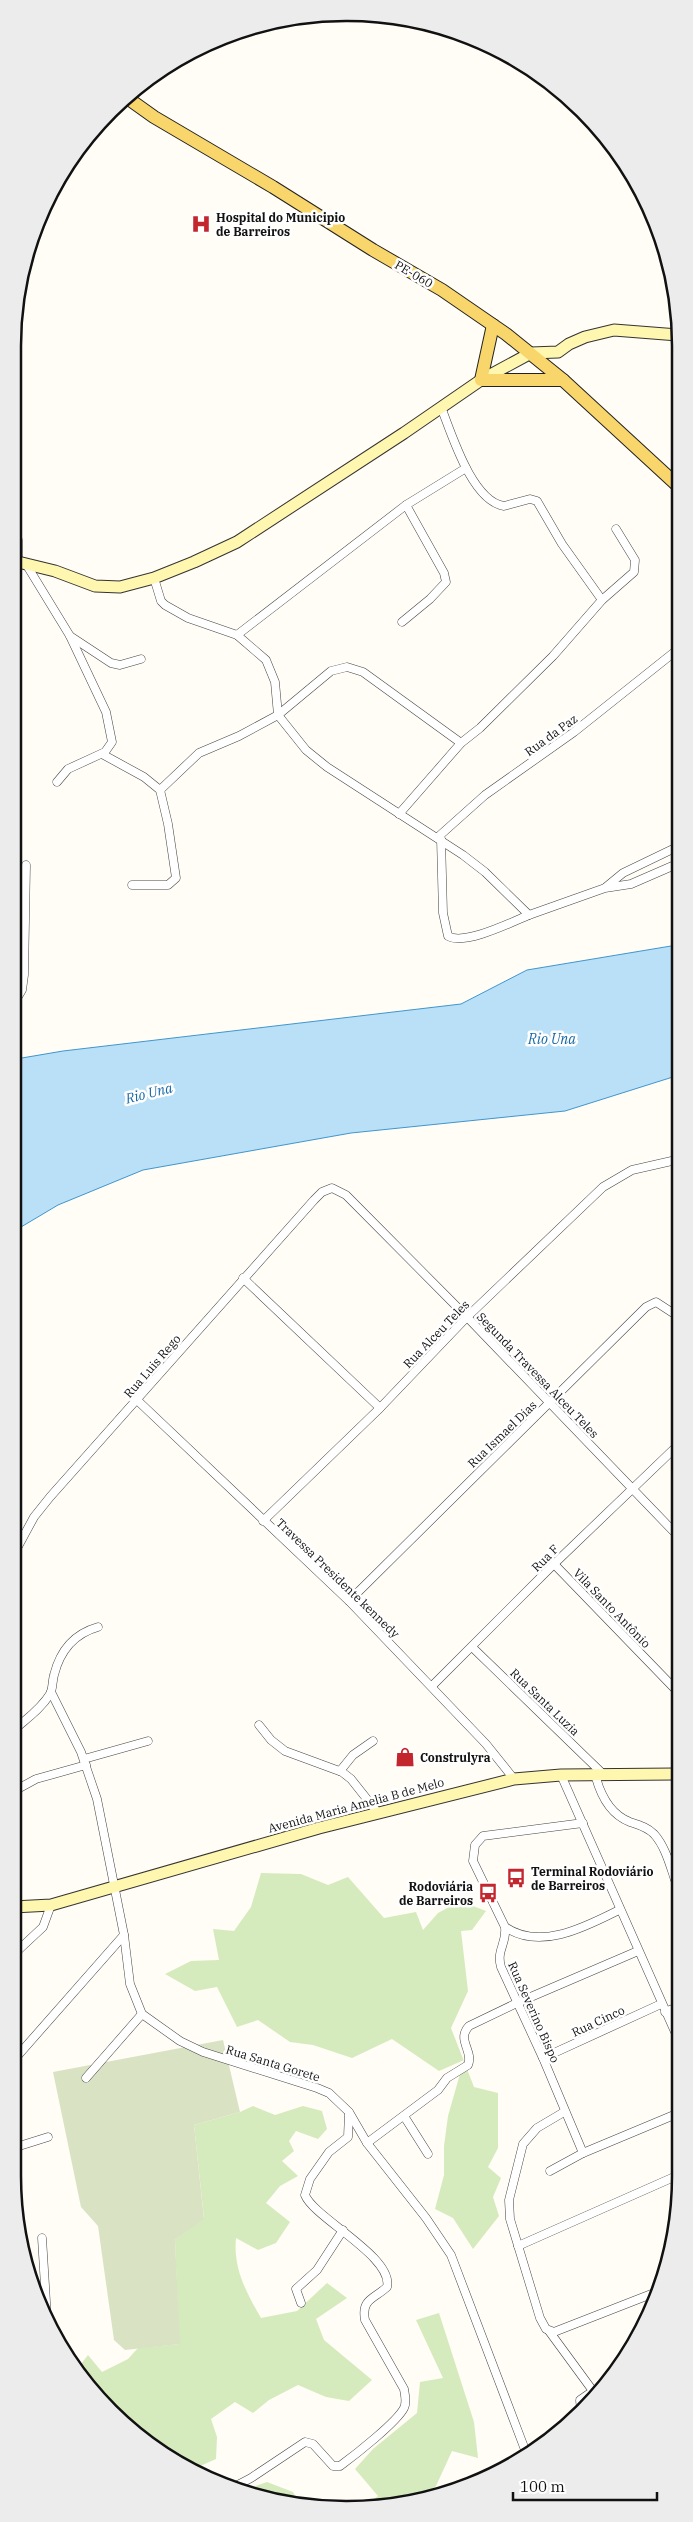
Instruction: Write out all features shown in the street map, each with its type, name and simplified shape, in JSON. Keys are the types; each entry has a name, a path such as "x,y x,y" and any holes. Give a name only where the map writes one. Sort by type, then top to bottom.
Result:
{"main road":[{"name":"PE-060","path":"132,102 154,118 281,191 373,250 442,290 493,325 563,380 672,479"},
{"path":"493,325 481,380 563,380"}],"street":[{"path":"21,561 55,571 94,586 120,587 154,578 238,542 481,380 531,353 558,352 569,344 585,337 614,330 671,334"},
{"path":"441,407 466,468 492,503 504,506 530,499 537,501 562,544 602,600"},
{"path":"237,635 406,505 466,468"},
{"path":"402,622 430,599 446,582 444,573 406,505"},
{"path":"399,814 461,742 480,728 553,656 602,600 631,576 636,569 635,560 616,529"},
{"path":"21,561 70,636 106,712 112,742 102,754 68,769 57,782"},
{"path":"154,578 165,606 188,618 237,635 266,660 275,682 278,715 306,750 399,814 439,838 485,872 529,915"},
{"path":"70,636 82,642 111,663 120,665 141,659"},
{"name":"Rua da Paz","path":"439,838 485,795 574,732 672,654"},
{"path":"160,790 185,764 204,749 239,736 278,715 323,676 339,667 347,667 363,672 461,742"},
{"path":"102,754 144,777 160,790 167,815 176,878 168,886 132,885"},
{"path":"439,838 443,913 448,936 455,939 477,935 605,888 631,884 672,866"},
{"path":"605,888 624,873 672,849"},
{"path":"21,992 24,975 26,865"},
{"name":"Rua Alceu Teles","path":"263,1521 380,1408 467,1317 603,1187 632,1170 672,1161"},
{"name":"Segunda Travessa Alceu Teles","path":"314,1200 330,1189 342,1192 467,1317 631,1490 672,1530"},
{"name":"Rua Luis Rego","path":"21,1539 34,1517 50,1497 314,1200"},
{"path":"244,1278 380,1408"},
{"name":"Rua Ismael Dias","path":"348,1601 650,1304 660,1304 672,1312"},
{"name":"Travessa Presidente kennedy","path":"137,1400 348,1601 432,1686 486,1744 514,1779"},
{"name":"Rua F","path":"432,1686 554,1564 672,1451"},
{"name":"Vila Santo Antônio","path":"554,1564 672,1687"},
{"path":"21,1724 36,1711 51,1692 59,1656 70,1642 86,1631 98,1628"},
{"name":"Rua Santa Luzia","path":"472,1647 599,1774"},
{"path":"51,1692 69,1725 85,1762 105,1831 124,1935 130,1984 142,2014 86,2078"},
{"path":"259,1725 271,1740 285,1751 340,1771 351,1779 378,1813"},
{"path":"21,1788 36,1779 148,1741"},
{"path":"340,1771 353,1755 373,1741"},
{"path":"599,1774 598,1788 614,1813 645,1828 656,1836 672,1870"},
{"name":"Avenida Maria Amelia B de Melo","path":"21,1907 51,1905 300,1833 514,1779 561,1775 672,1774"},
{"path":"561,1775 672,2028"},
{"path":"583,1823 490,1834 477,1841 473,1852 473,1861 505,1927 524,1936 546,1937 571,1931 619,1910"},
{"path":"21,1948 43,1927 51,1905"},
{"name":"Rua Severino Bispo","path":"505,1927 505,1938 499,1951 499,1960 583,2153"},
{"path":"21,2052 124,1935"},
{"path":"367,2143 438,2090 447,2078 470,2063 463,2040 469,2026 518,2002 638,1951"},
{"name":"Rua Cinco","path":"543,2058 661,2004"},
{"path":"665,2012 672,2009"},
{"name":"Rua Santa Gorete","path":"142,2014 180,2041 203,2052 329,2093 348,2112 367,2143 437,2232 456,2264 524,2448"},
{"path":"242,2483 305,2442 313,2444 334,2466 340,2466 390,2425 404,2408 406,2399 400,2381 365,2320 363,2311 365,2304 387,2287 387,2279 362,2247 309,2203 305,2191 310,2179 329,2152 348,2137 348,2112"},
{"path":"564,2112 532,2132 523,2144 509,2200 510,2219 535,2305 544,2326 592,2389"},
{"path":"404,2116 428,2154"},
{"path":"550,2170 583,2153 672,2116"},
{"path":"21,2145 48,2137"},
{"path":"518,2246 672,2178"},
{"path":"301,2302 296,2289 317,2270 343,2230"},
{"path":"42,2238 46,2300"},
{"path":"549,2331 559,2330 649,2295"}],"green space":[{"path":"261,1873 301,1874 328,1885 348,1877 384,1918 416,1912 423,1930 438,1913 460,1901 486,1911 472,1930 461,1931 468,1991 451,2028 464,2060 439,2071 392,2039 352,2058 313,2045 290,2042 258,2020 237,2027 217,1987 195,1991 165,1974 191,1961 219,1960 213,1929 234,1931 251,1907"},
{"path":"223,2040 240,2112 194,2125 204,2219 175,2240 180,2344 125,2350 114,2340 98,2226 81,2207 53,2072"},
{"path":"464,2061 474,2087 498,2093 498,2148 488,2167 501,2178 493,2197 499,2216 473,2249 453,2218 435,2209 444,2175 444,2146 448,2116"},
{"path":"253,2106 275,2115 303,2106 322,2111 327,2129 318,2139 296,2131 289,2141 294,2151 282,2161 298,2176 280,2186 266,2203 290,2222 276,2243 258,2250 236,2238 237,2260 242,2280 261,2318 297,2311 327,2283 347,2298 316,2319 324,2340 372,2380 349,2401 326,2397 298,2385 269,2400 253,2413 235,2402 211,2419 217,2437 216,2459 201,2466 166,2446 132,2420 102,2390 81,2364 88,2355 102,2372 128,2359 138,2348 179,2344 175,2240 204,2218 194,2125 240,2112"},
{"path":"439,2313 474,2422 478,2458 452,2451 436,2486 429,2490 374,2499 378,2496 355,2469 373,2449 417,2413 420,2382 443,2378 416,2320"},
{"path":"267,2482 293,2492 295,2497 283,2495 253,2487"}],"water":[{"name":"Rio Una","path":"672,946 672,1077 565,1111 351,1133 143,1170 58,1205 21,1227 21,1058 63,1051 461,1004 527,970"}],"place":[{"name":"Hospital do Municipio de Barreiros","path":"201,224"},
{"name":"Construlyra","path":"405,1757"},
{"name":"Terminal Rodoviário de Barreiros","path":"516,1878"},
{"name":"Rodoviária de Barreiros","path":"488,1893"}]}
